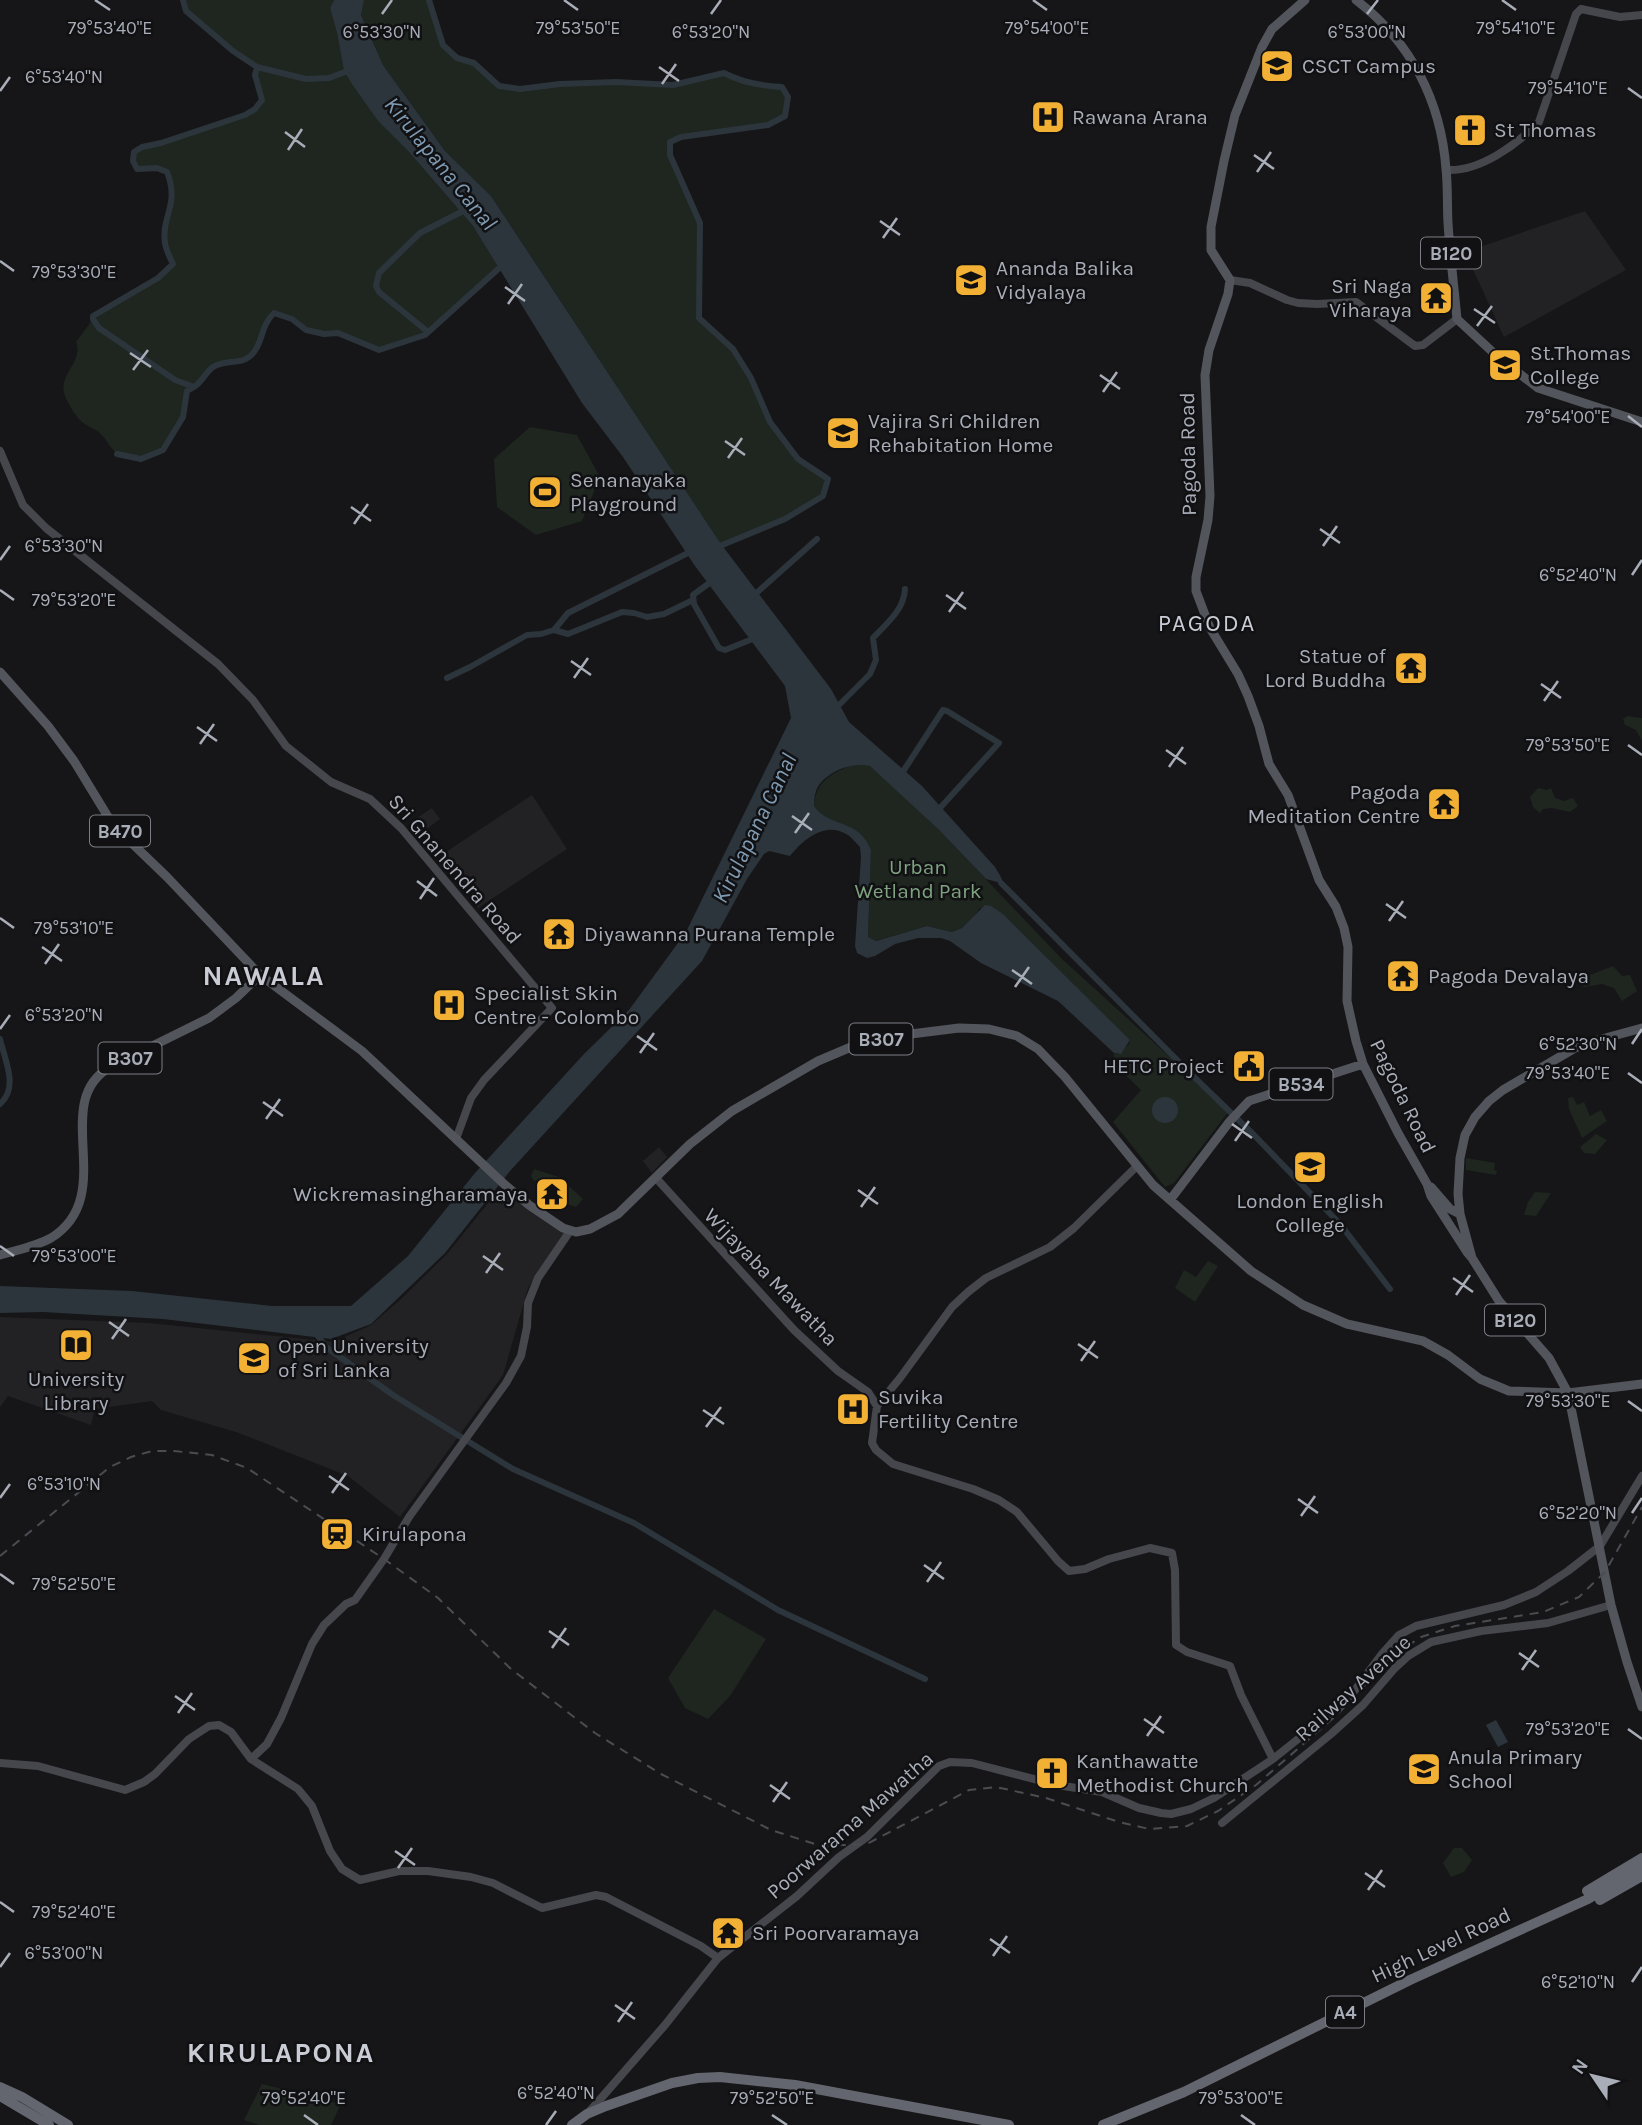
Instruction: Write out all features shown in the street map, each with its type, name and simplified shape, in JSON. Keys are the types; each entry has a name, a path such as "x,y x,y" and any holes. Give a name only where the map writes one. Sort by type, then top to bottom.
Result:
{"highway":[{"name":"High Level Road","path":"1102,2125 1184,2092 1410,1980 1588,1899 1641,1862"},
{"name":"A4","path":"1641,1862 1574,1899 1567,1907 1577,1910 1642,1876"},
{"path":"572,2125 672,2083 720,2077 795,2085 1002,2124"},
{"path":"585,2120 662,2091 685,2086 730,2084 816,2095 976,2125"},
{"path":"0,2087 68,2125"},
{"path":"0,2096 49,2125"}],"main road":[{"path":"1230,281 1211,250 1211,227 1235,116 1262,47 1272,29 1305,0"},
{"name":"B120","path":"1356,0 1392,32 1420,73 1436,108 1446,170 1448,223 1458,319"},
{"name":"Pagoda Road","path":"1230,281 1209,350 1205,375 1210,496 1208,520 1196,577 1196,592 1210,628 1248,696 1269,764 1288,795 1319,880 1344,928 1348,947 1348,1001 1363,1064 1432,1196 1472,1258"},
{"path":"1458,319 1498,357 1538,388 1642,422"},
{"name":"B470","path":"0,672 54,733 113,825 167,877 260,975"},
{"path":"260,975 362,1051 504,1184 529,1205 570,1231"},
{"name":"B307","path":"0,1255 39,1244 54,1236 79,1204 84,1189 82,1115 92,1081 110,1067 209,1018 236,998 260,975"},
{"name":"B307","path":"570,1231 590,1229 618,1214 690,1144 732,1111 818,1061 862,1043 914,1033 959,1028 989,1029 1017,1036 1038,1049 1065,1077 1153,1185 1251,1271 1303,1306 1347,1324 1423,1341 1493,1386 1510,1391 1568,1393"},
{"name":"B120","path":"1642,1028 1575,1048 1489,1101 1469,1125 1465,1135 1458,1189 1472,1258 1499,1301 1549,1358 1568,1393 1611,1605 1642,1707"},
{"name":"B534","path":"1170,1200 1230,1121 1250,1101 1363,1064"},
{"name":"Pagoda Road","path":"1427,1184 1450,1209 1461,1213"},
{"path":"1445,1219 1453,1219 1461,1213"},
{"path":"1568,1393 1642,1384"}],"street":[{"path":"1446,170 1459,171 1491,158 1527,135 1539,122 1576,15 1581,9 1620,17 1642,15"},
{"path":"1230,281 1250,283 1298,303 1356,302 1415,346 1423,345 1458,319"},
{"name":"Sri Gnanendra Road","path":"0,451 23,505 46,528 192,642 233,678 253,700 286,746 331,782 370,800 397,823 552,1008 484,1080 471,1098 456,1139"},
{"path":"1137,1166 1074,1228 1050,1247 986,1279 960,1300 877,1406 872,1443 876,1450 893,1464 999,1500 1017,1512 1069,1571 1085,1569 1109,1559 1150,1548 1172,1553 1175,1570 1176,1645 1187,1652 1230,1666 1241,1695 1273,1759 1355,1690 1399,1634 1416,1626 1504,1605 1536,1592 1600,1546 1642,1476"},
{"name":"Wijayaba Mawatha","path":"656,1178 794,1331 838,1371 868,1392"},
{"path":"1437,1194 1451,1200 1458,1189"},
{"path":"251,1759 267,1744 312,1644 324,1625 346,1604 355,1600 409,1517 506,1383 521,1356 527,1327 528,1303 538,1278 570,1231"},
{"path":"868,1392 888,1394"},
{"path":"868,1392 877,1406"},
{"name":"Railway Avenue","path":"1222,1823 1331,1734 1363,1705 1408,1656 1431,1642 1481,1631 1548,1623 1611,1605"},
{"path":"0,1763 37,1766 125,1790 155,1774 189,1739 209,1726 219,1726 231,1732 251,1759 298,1789 312,1806 330,1851 342,1869 360,1880 400,1871 428,1871 471,1877 493,1883 542,1908 596,1895 606,1897 701,1946 718,1958"},
{"name":"Poorwarama Mawatha","path":"585,2120 666,2025 718,1958 797,1896 839,1857 867,1837 939,1766 950,1762 972,1763 1057,1785 1102,1792 1139,1808 1171,1814 1191,1809 1214,1798 1273,1759"}],"shaded area":[{"path":"1585,211 1626,270 1504,337 1465,252"},
{"path":"532,795 567,849 478,908 443,854"},
{"path":"432,808 440,819 425,830 417,818"},
{"path":"659,1147 667,1157 652,1173 643,1161"},
{"name":"Open University of Sri Lanka","path":"500,1188 566,1232 528,1288 503,1375 400,1517 348,1476 236,1432 161,1410 152,1401 95,1409 91,1425 8,1396 0,1407 0,1317 149,1323 334,1342 371,1325 400,1300 448,1253"},
{"name":"Suvika Fertility Centre","path":"863,1396 869,1412 843,1422 836,1406"}],"green space":[{"path":"183,0 334,0 330,8 344,71 378,121 409,152 473,226 500,267 425,335 379,350 338,333 324,334 306,330 292,319 274,313 251,355 243,361 216,366 187,391 183,417 166,444 149,457 129,459 118,454 101,434 79,419 65,396 64,382 77,356 76,342 93,316 158,278 173,264 165,243 165,226 173,202 170,180 166,172 157,168 137,169 133,161 134,152 142,147 245,115 255,109 262,100 255,75 257,67 233,51 186,11"},
{"path":"364,0 429,0 443,45 457,58 474,63 499,86 520,89 616,82 673,85 724,73 752,83 782,87 788,97 785,116 768,125 681,137 670,142 670,155 700,223 699,318 733,349 751,378 770,422 798,459 828,479 823,496 785,519 721,544 491,196 445,151 383,65 361,15"},
{"name":"Senanayaka Playground","path":"530,427 577,435 600,477 582,521 536,535 497,507 494,459"},
{"path":"1627,716 1642,718 1642,741 1636,730 1625,725 1623,719"},
{"name":"Urban Wetland Park","path":"856,764 870,765 876,770 938,829 1061,958 1229,1111 1174,1183 1165,1187 1113,1122 1141,1090 1113,1063 1114,1053 1118,1054 1130,1040 1003,914 980,908 962,928 952,932 927,926 875,941 868,937 871,850 859,833 827,818 814,806 818,790 827,778"},
{"path":"1538,788 1551,788 1555,798 1564,801 1573,798 1578,806 1570,812 1552,808 1543,809 1540,813 1533,807 1530,797"},
{"path":"1613,966 1622,976 1630,975 1637,991 1622,1001 1614,988 1602,984 1584,987 1574,973 1590,975"},
{"path":"1573,1097 1577,1105 1584,1102 1590,1116 1601,1110 1607,1121 1582,1138 1569,1109 1568,1098"},
{"path":"1596,1134 1607,1140 1595,1154 1584,1153 1580,1147"},
{"path":"1466,1158 1495,1163 1496,1175 1466,1170"},
{"path":"534,1169 559,1177 583,1199 576,1207 550,1198 552,1193 539,1179 534,1181 531,1176"},
{"path":"1535,1192 1551,1193 1536,1216 1524,1215 1528,1202"},
{"path":"1208,1261 1218,1266 1195,1302 1175,1288 1184,1270 1196,1277"},
{"path":"714,1609 766,1639 730,1696 708,1719 685,1708 668,1678"},
{"path":"1454,1848 1462,1848 1472,1860 1464,1872 1451,1877 1443,1863"},
{"path":"262,2084 341,2104 331,2125 259,2125 244,2120"}],"water":[{"name":"Kirulapana Canal","path":"334,0 364,0 361,15 383,65 445,151 491,196 721,544 831,689 849,722 922,786 995,867 1002,879 1001,883 986,879 938,829 870,766 842,768 819,785 814,806 828,818 859,833 871,850 868,937 876,941 927,926 952,932 962,928 985,905 991,906 1003,914 1130,1040 1121,1054 1114,1053 1058,1001 981,963 950,941 941,938 918,938 895,944 867,958 857,953 855,946 860,847 848,835 839,831 823,831 808,838 790,856 769,851 764,854 747,879 702,961 510,1171 445,1253 371,1324 331,1339 163,1319 43,1312 0,1313 0,1286 132,1291 272,1306 351,1306 408,1256 475,1173 584,1054 629,1010 686,932 791,718 785,686 695,566 623,457 582,403 473,226 409,152 378,121 352,84 344,71 330,8"},
{"path":"1165,1097 1174,1101 1178,1110 1174,1119 1165,1123 1156,1119 1152,1110 1156,1101"},
{"path":"1496,1720 1508,1742 1498,1747 1486,1725"}],"waterway":[{"path":"183,0 186,11 233,51 257,67 306,79 329,78 350,70"},
{"path":"429,0 443,45 457,58 474,63 499,86 520,89 616,82 673,85 724,73 752,83 782,87 788,97 785,116 768,125 681,137 670,142 670,155 700,223 699,318 733,349 751,378 770,422 798,459 828,479 823,496 785,519 715,548"},
{"path":"257,67 255,75 262,100 255,109 245,115 142,147 134,152 133,161 137,169 157,168 167,172 172,193 164,234 173,264 158,278 93,316 99,328 175,380 194,387 218,364 250,357 266,323 274,313 292,319 306,330 324,334 338,333 379,350 425,335 506,262"},
{"name":"Kirulapana Canal","path":"428,332 379,292 376,286 379,273 420,233 467,209"},
{"path":"117,454 141,459 163,450 183,417 187,391 194,387"},
{"path":"753,596 817,539"},
{"path":"447,678 527,635 554,630 568,613 692,551"},
{"path":"712,581 693,595 694,604 719,648 725,650 755,638"},
{"path":"837,707 870,674 876,660 873,638 898,610 905,589"},
{"path":"554,630 568,634 622,612 647,617 664,614 693,600"},
{"path":"904,770 943,710 999,743 940,808"},
{"path":"1001,883 1340,1224 1390,1289"},
{"path":"0,1039 10,1082 6,1097 0,1104"},
{"path":"315,1332 326,1347 393,1395 513,1469 634,1523 778,1610 925,1679"}],"railway":[{"path":"0,1556 110,1467 152,1451 212,1455 247,1468 438,1598 511,1669 595,1733 661,1774 771,1830 821,1846 867,1844 969,1790 996,1787 1046,1798 1149,1829 1187,1826 1218,1811 1256,1785 1338,1714 1391,1657 1421,1637 1455,1626 1543,1612 1579,1597 1605,1572 1642,1507"}],"place":[{"name":"CSCT Campus","path":"1277,66"},
{"name":"Rawana Arana","path":"1048,117"},
{"name":"St Thomas","path":"1470,130"},
{"name":"Ananda Balika Vidyalaya","path":"971,280"},
{"name":"Sri Naga Viharaya","path":"1436,298"},
{"name":"St.Thomas College","path":"1505,365"},
{"name":"Vajira Sri Children Rehabitation Home","path":"843,433"},
{"name":"Senanayaka Playground","path":"545,492"},
{"name":"Statue of Lord Buddha","path":"1411,668"},
{"name":"Pagoda Meditation Centre","path":"1444,804"},
{"name":"Diyawanna Purana Temple","path":"559,934"},
{"name":"Pagoda Devalaya","path":"1403,976"},
{"name":"Specialist Skin Centre - Colombo","path":"449,1005"},
{"name":"HETC Project","path":"1249,1066"},
{"name":"London English College","path":"1310,1167"},
{"name":"Wickremasingharamaya","path":"552,1194"},
{"name":"University Library","path":"76,1345"},
{"name":"Open University of Sri Lanka","path":"254,1358"},
{"name":"Suvika Fertility Centre","path":"853,1409"},
{"name":"Kirulapona","path":"337,1534"},
{"name":"Anula Primary School","path":"1424,1769"},
{"name":"Kanthawatte Methodist Church","path":"1052,1773"},
{"name":"Sri Poorvaramaya","path":"728,1933"}],"district":[{"name":"PAGODA","path":"1207,623"},
{"name":"NAWALA","path":"264,975"},
{"name":"KIRULAPONA","path":"281,2052"}]}
